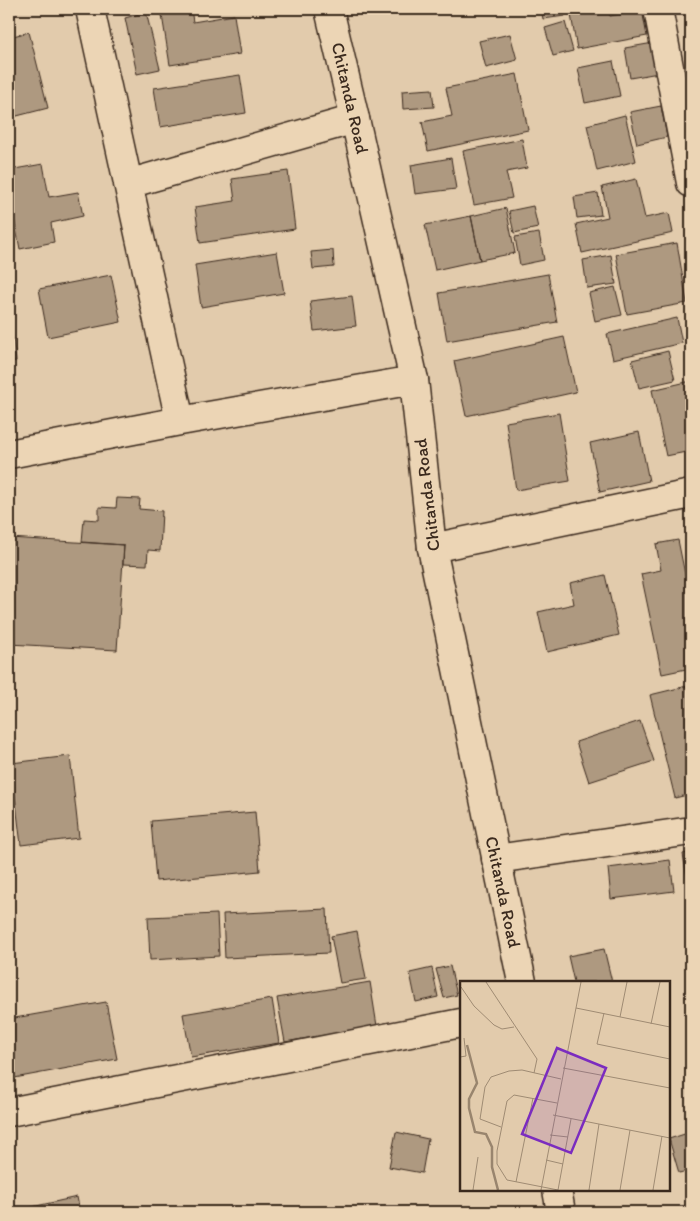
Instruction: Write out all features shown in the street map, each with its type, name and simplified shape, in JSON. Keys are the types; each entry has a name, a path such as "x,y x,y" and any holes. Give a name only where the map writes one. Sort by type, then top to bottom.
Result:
{"street":[{"path":"90,9 180,421"},
{"name":"Chitanda Road","path":"329,9 414,380 432,548 522,981"},
{"path":"658,9 691,183"},
{"path":"128,184 355,119"},
{"path":"9,454 180,421 414,380"},
{"path":"432,548 691,494"},
{"path":"496,860 691,831"},
{"path":"9,1112 460,1023"},
{"path":"557,1191 561,1212"}],"building":[{"path":"161,9 191,9 193,22 234,15 240,54 170,65"},
{"path":"541,9 564,9 565,16 543,19"},
{"path":"570,9 608,9 610,16 642,10 647,36 577,49"},
{"path":"146,12 160,69 137,74 125,18"},
{"path":"565,22 573,51 553,56 545,28"},
{"path":"29,32 48,108 9,118 9,37"},
{"path":"510,34 517,60 486,68 479,41"},
{"path":"659,42 664,72 630,78 625,48"},
{"path":"613,61 620,96 585,103 578,68"},
{"path":"517,74 528,130 428,151 422,122 452,116 446,88"},
{"path":"240,75 246,113 160,127 154,88"},
{"path":"432,89 434,107 403,109 402,91"},
{"path":"661,106 667,137 637,144 630,112"},
{"path":"625,115 636,161 597,171 587,125"},
{"path":"522,139 527,168 506,172 512,198 474,205 463,151"},
{"path":"451,158 456,189 415,194 411,165"},
{"path":"43,164 49,197 78,192 83,216 51,223 54,242 20,249 9,192 9,170"},
{"path":"288,171 295,229 200,243 195,207 235,201 232,179"},
{"path":"636,179 645,218 669,213 673,233 582,253 576,224 608,217 602,187"},
{"path":"598,193 601,215 577,218 574,197"},
{"path":"533,206 538,228 514,233 509,211"},
{"path":"506,208 515,253 480,260 471,216"},
{"path":"471,216 480,260 435,270 425,225"},
{"path":"539,233 544,260 520,265 515,237"},
{"path":"677,243 687,303 627,314 616,254"},
{"path":"333,250 334,267 313,269 311,252"},
{"path":"277,252 284,293 201,307 195,265"},
{"path":"611,255 616,284 587,288 583,260"},
{"path":"548,274 557,322 447,341 439,293"},
{"path":"111,275 121,322 48,337 39,289"},
{"path":"615,287 622,315 595,321 589,293"},
{"path":"352,296 356,326 314,331 310,301"},
{"path":"677,318 682,343 613,359 607,334"},
{"path":"11,320 16,361 9,362 9,321"},
{"path":"564,337 576,392 466,416 454,361"},
{"path":"668,351 675,380 639,388 632,360"},
{"path":"691,381 691,451 666,456 652,390"},
{"path":"559,413 570,481 516,490 506,422"},
{"path":"639,432 649,481 600,492 590,443"},
{"path":"117,498 140,499 139,509 162,511 160,551 148,550 147,565 123,564 124,545 82,542 84,519 99,520 99,507 116,508"},
{"path":"9,538 124,545 117,650 9,644"},
{"path":"678,540 689,594 691,594 691,668 662,674 641,574 661,570 656,544"},
{"path":"605,575 619,635 547,652 538,612 574,604 570,583"},
{"path":"687,686 691,706 691,794 675,798 650,695"},
{"path":"640,721 654,761 589,782 576,742"},
{"path":"70,756 79,838 21,845 11,763"},
{"path":"255,812 260,871 156,881 151,821"},
{"path":"691,852 691,902 683,854"},
{"path":"670,860 674,891 611,899 608,868"},
{"path":"327,909 329,953 225,958 223,914"},
{"path":"217,914 219,956 150,960 148,917"},
{"path":"357,931 366,979 340,983 331,936"},
{"path":"604,949 612,981 574,981 568,956"},
{"path":"450,966 457,995 444,998 436,969"},
{"path":"432,968 438,997 416,1002 410,973"},
{"path":"370,982 377,1026 285,1042 277,998"},
{"path":"272,999 279,1043 191,1057 183,1014"},
{"path":"106,1002 117,1059 9,1079 9,1019"},
{"path":"396,1132 428,1139 422,1173 389,1167"},
{"path":"691,1132 691,1170 679,1173 670,1139"},
{"path":"77,1197 80,1212 9,1212"}]}
